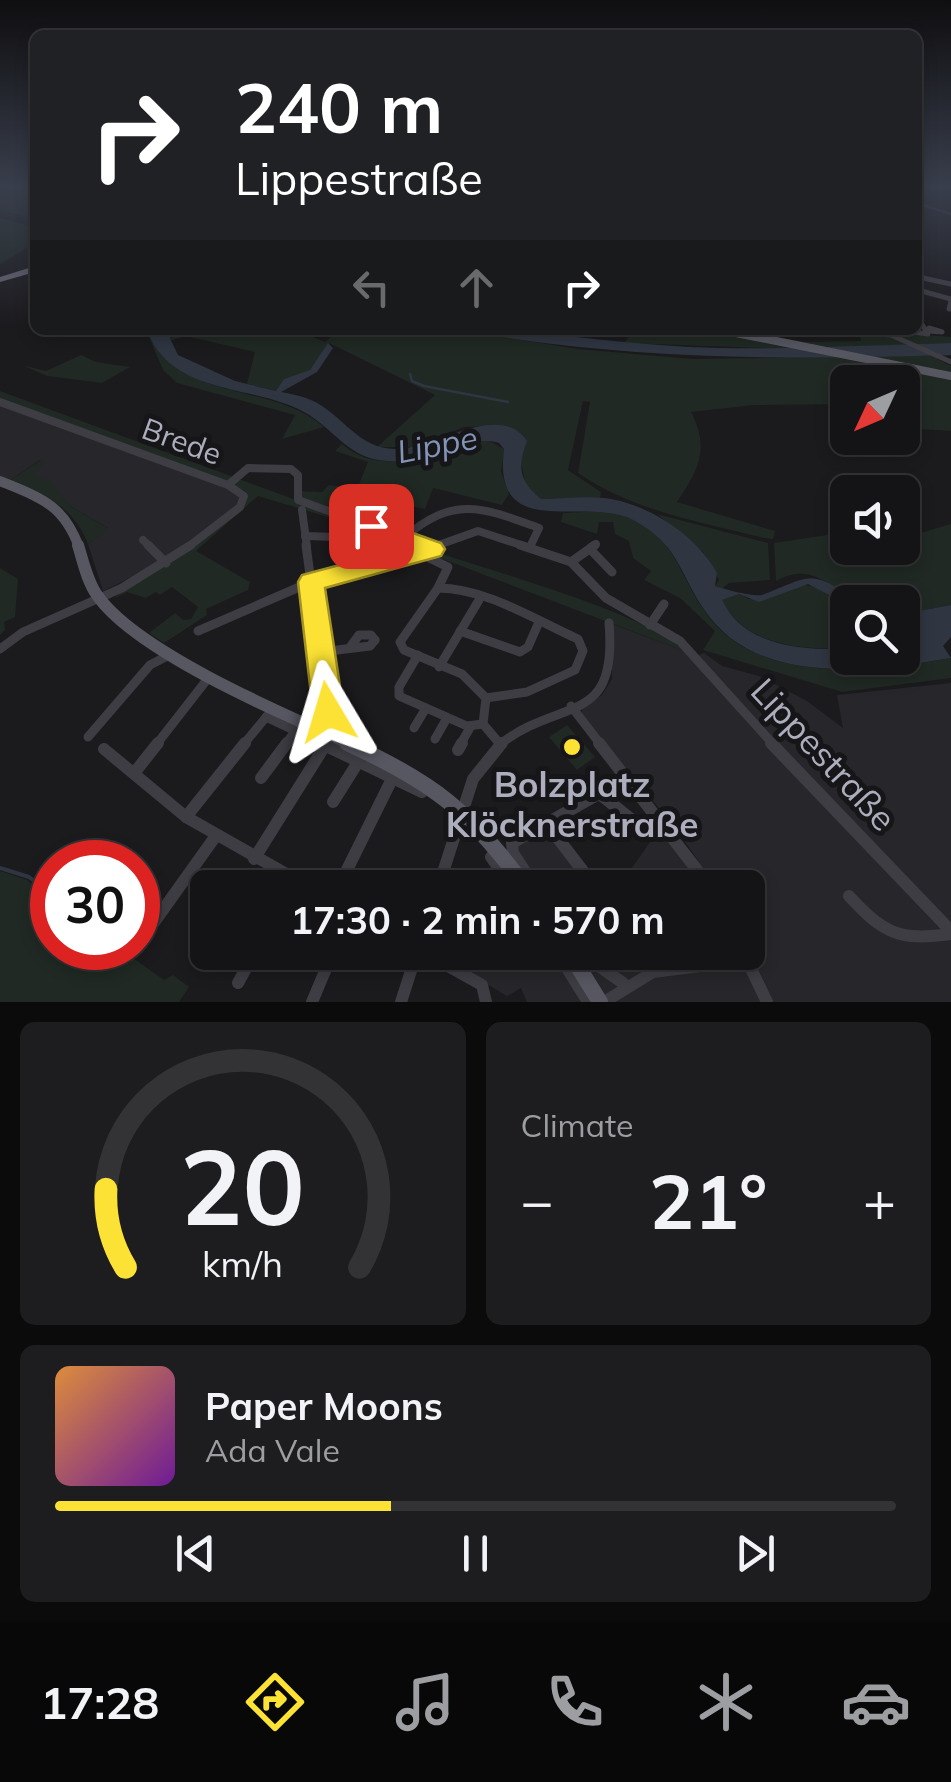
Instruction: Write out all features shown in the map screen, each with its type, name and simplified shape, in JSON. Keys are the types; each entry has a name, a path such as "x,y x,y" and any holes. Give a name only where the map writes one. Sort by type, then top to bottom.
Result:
{"highway":[{"path":"0,281 30,272"}],"main road":[{"path":"742,335 951,376"},
{"path":"0,481 45,500 69,520 100,600 120,621 270,714 402,769 463,810 511,870"},
{"path":"580,970 602,1002"}],"street":[{"path":"922,278 951,284"},
{"path":"922,290 934,281"},
{"path":"922,293 950,298 949,310"},
{"path":"922,318 930,319"},
{"path":"888,335 948,360"},
{"name":"Brede","path":"0,402 228,484 240,490 243,502 166,563 100,600 0,640"},
{"path":"228,484 248,468 291,468 298,475 298,500 432,549"},
{"path":"404,538 446,503 473,506 539,528 530,548"},
{"path":"254,858 325,738 329,723 302,510"},
{"path":"371,526 384,511"},
{"name":"Lippestraße","path":"198,631 311,582 383,564 478,531 571,562 606,598 683,644 758,730 951,933"},
{"path":"305,536 327,534 347,540 370,549 383,564"},
{"path":"143,540 166,563"},
{"path":"571,562 593,546 612,572"},
{"path":"419,553 448,567 400,642 404,650 479,685 486,698 477,725 458,750"},
{"path":"276,582 281,594"},
{"path":"438,588 457,588 479,600 489,599 580,642 583,651 575,670 526,692 486,698"},
{"path":"439,667 479,600"},
{"path":"650,625 664,604"},
{"path":"460,630 520,652 528,647 540,622"},
{"path":"444,870 478,772 500,744 598,693 608,678 609,623"},
{"path":"0,649 13,635"},
{"path":"321,652 351,646"},
{"path":"88,737 150,665 171,654"},
{"path":"418,654 398,693 447,718 477,725 500,744"},
{"path":"135,772 210,677"},
{"path":"571,706 625,779 673,832 699,870"},
{"path":"414,728 426,708"},
{"path":"186,817 270,714 296,730 325,738 422,792"},
{"path":"435,739 447,718"},
{"path":"261,778 296,730"},
{"path":"104,749 186,817 272,870"},
{"path":"334,802 360,760"},
{"path":"347,870 393,777"},
{"path":"524,870 511,850 515,841 625,779"},
{"path":"601,795 652,836"},
{"path":"547,824 582,870"},
{"path":"160,915 216,836"},
{"path":"491,857 500,870"},
{"name":"Lippestraße","path":"849,896 872,922 898,938 951,933"},
{"path":"238,983 246,970"},
{"path":"312,1002 325,970"},
{"path":"401,1002 413,970"},
{"path":"454,970 482,985 486,1002"},
{"path":"568,970 588,1002"},
{"path":"612,970 623,983"},
{"path":"602,1002 623,983 660,970"},
{"path":"752,970 767,1002"}],"shaded area":[{"path":"0,234 30,234 30,246 0,264"},
{"path":"148,335 184,371 206,382 302,412 324,427 282,439 295,415 177,383 163,370"},
{"path":"167,335 308,335 325,342 333,335 491,335 578,349 693,359 951,355 937,359 951,366 951,375 920,370 920,365 884,365 837,358 877,365 830,365 830,404 754,405 691,412 701,448 696,469 677,502 775,531 773,539 644,506 578,473 590,402 583,401 568,470 601,492 600,498 541,499 526,487 520,458 488,426 464,427 418,447 377,447 435,395 329,343 310,371 284,379 277,391 247,384 255,352 186,336 169,341"},
{"path":"630,335 764,335 805,342 861,341 860,335 951,337 951,343 796,349 624,343"},
{"path":"81,355 96,362 130,367 102,383 47,376 22,365 46,371"},
{"path":"920,373 951,378 951,431 920,429"},
{"path":"0,391 334,514 331,518 258,496 196,551 250,582 248,590 206,609 207,615 164,643 149,633 175,613 183,620 191,619 198,607 172,587 146,598 127,592 111,600 236,513 245,491 0,400"},
{"path":"0,400 242,489 246,495 194,547 103,591 88,544 108,528 70,506 30,474 45,462 40,460 9,481 0,477"},
{"path":"487,440 504,449 501,472 509,494 502,505 433,488 425,509 351,495 348,510 334,510 312,504 296,491 322,492 329,485 357,489 368,462 335,451 342,444 359,455 395,461"},
{"path":"41,460 47,462 31,474 49,480 70,506 109,529 88,544 75,521 56,503 9,481"},
{"path":"605,511 644,526 667,548 703,609 725,634 752,652 783,662 830,668 830,675 920,675 920,662 951,658 951,678 842,692 703,650 715,631 680,598 644,580 651,571 633,558 629,541 615,534 613,522 599,522 597,534 561,522 563,513"},
{"path":"657,514 768,543 770,580 729,583 722,589 715,586 719,580 703,552"},
{"path":"951,524 951,605 920,611 920,585 831,585 803,574 776,581 774,543 830,535 830,565 920,565 920,533"},
{"path":"433,551 605,608 666,637 684,651 427,553"},
{"path":"0,568 18,579 15,617 4,622 5,630 0,635"},
{"path":"800,584 822,588 830,593 830,649 793,646 760,636 732,616 721,600 739,594 749,599"},
{"path":"612,624 684,651 691,658 704,653 722,666 759,676 807,701 843,728 837,695 951,683 951,1002 608,1002 587,970 657,970 662,976 708,970 765,970 765,870 704,870 677,830 581,714 583,706 602,695 612,679"},
{"name":"Bolzplatz Klöcknerstraße","path":"567,725 595,757 577,770 549,737"},
{"path":"548,828 581,870 521,870 507,849"},
{"path":"664,830 692,870 630,870 653,838"},
{"path":"0,871 30,882 30,970 150,970 164,980 173,975 189,987 179,1002 0,1002"},
{"path":"463,970 564,970 584,1002 527,1002 521,988 507,996"}],"water":[{"name":"Lippe","path":"150,335 168,335 178,355 235,381 276,391 284,379 310,370 328,343 333,348 317,372 281,392 322,406 372,444 383,448 412,447 465,430 500,425 515,430 527,441 522,473 541,499 604,498 654,514 697,546 717,573 715,586 762,595 800,580 829,583 830,595 808,584 759,602 739,594 722,600 732,616 760,636 794,646 830,649 830,668 783,662 752,651 725,634 703,608 668,548 633,520 613,514 546,511 527,507 512,497 504,478 504,449 499,443 474,442 401,460 374,459 352,449 304,412 194,378 174,367"},
{"path":"490,335 551,335 723,348 951,343 951,355 705,356"},
{"path":"951,605 951,637 943,646 951,658 920,662 920,611"}],"waterway":[{"path":"410,374 412,381 424,386 508,402"},
{"path":"0,868 30,878"}],"place":[{"name":"Bolzplatz Klöcknerstraße","path":"572,747"}],"route":[{"path":"328,712 311,582 432,549 371,526"}]}
